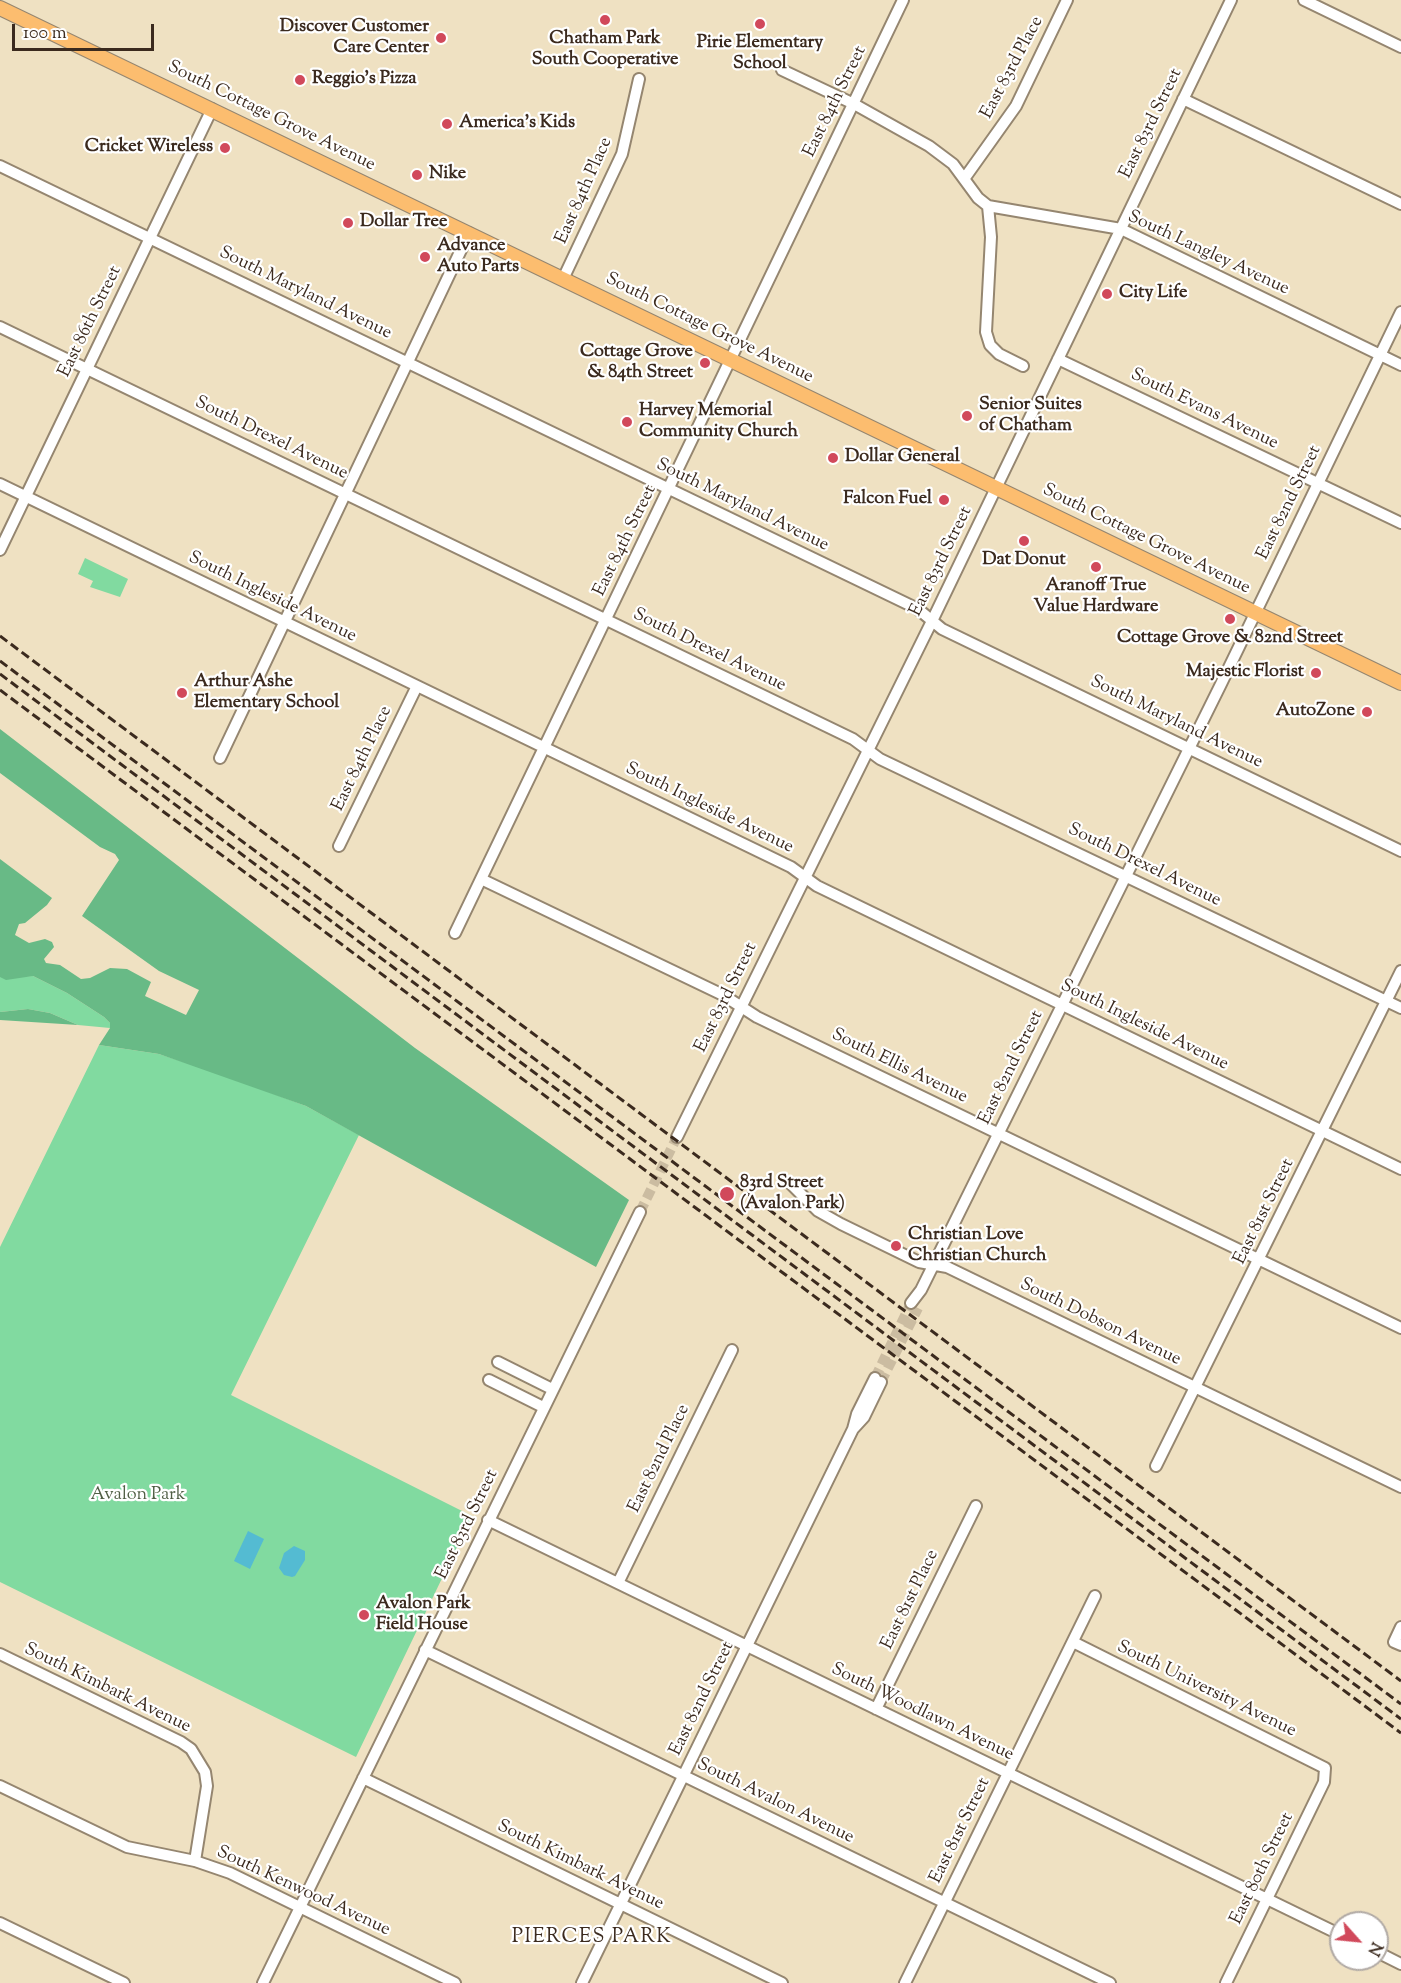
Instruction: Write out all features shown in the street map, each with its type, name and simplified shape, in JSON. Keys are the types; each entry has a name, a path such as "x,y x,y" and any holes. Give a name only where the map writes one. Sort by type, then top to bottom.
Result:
{"main road":[{"name":"South Cottage Grove Avenue","path":"0,8 1401,683"}],"street":[{"name":"East 84th Street","path":"455,933 903,0"},
{"name":"East 83rd Place","path":"964,179 1016,106 1067,0"},
{"name":"East 83rd Street","path":"677,1137 932,621 1231,0"},
{"path":"1304,0 1401,47"},
{"path":"782,70 854,104 929,146 953,164 978,198 988,206 991,237 986,332 990,345 999,354 1023,366"},
{"name":"East 84th Place","path":"563,279 622,154 639,80"},
{"path":"1183,99 1401,204"},
{"name":"East 86th Street","path":"0,550 212,109"},
{"name":"South Maryland Avenue","path":"0,166 918,609 942,629 1401,851"},
{"name":"South Langley Avenue","path":"988,206 1120,229 1401,365"},
{"path":"220,758 469,232"},
{"name":"East 82nd Street","path":"915,1306 1401,312"},
{"name":"South Drexel Avenue","path":"0,327 853,739 880,759 1401,1008"},
{"name":"South Evans Avenue","path":"1058,359 1401,523"},
{"name":"South Ingleside Avenue","path":"0,484 791,867 817,886 1401,1169"},
{"name":"East 84th Place","path":"339,846 417,686"},
{"name":"South Ellis Avenue","path":"481,879 714,991 757,1017 1401,1328"},
{"name":"East 81st Street","path":"1156,1466 1401,971"},
{"name":"South Dobson Avenue","path":"791,1184 818,1211 841,1224 919,1262 947,1267 1401,1487"},
{"name":"East 83rd Street","path":"263,1983 640,1212"},
{"name":"East 82nd Place","path":"618,1583 732,1350"},
{"path":"498,1362 552,1389"},
{"path":"489,1380 543,1407"},
{"name":"East 82nd Street","path":"582,1983 853,1430 864,1417 878,1380"},
{"name":"East 81st Place","path":"876,1709 976,1506"},
{"name":"South Woodlawn Avenue","path":"488,1520 1329,1929"},
{"name":"East 81st Street","path":"905,1983 1095,1596"},
{"path":"1397,1644 1401,1627"},
{"name":"South University Avenue","path":"1073,1642 1325,1768"},
{"name":"South Avalon Avenue","path":"425,1650 1110,1983"},
{"name":"South Kimbark Avenue","path":"0,1654 191,1749 205,1772 207,1786 195,1861"},
{"name":"East 80th Street","path":"1226,1983 1324,1782 1325,1768"},
{"name":"South Kimbark Avenue","path":"363,1778 782,1983"},
{"name":"South Kenwood Avenue","path":"0,1786 127,1847 195,1861 230,1873 455,1983"},
{"path":"0,1923 124,1983"}],"green space":[{"path":"85,558 128,579 120,597 90,587 93,581 78,574"},
{"path":"0,729 415,1048 629,1200 596,1267 306,1106 159,1054 99,1045 110,1028 110,1023 104,1017 67,993 33,976 6,980 0,977 0,859 52,898 25,923 19,924 15,935 29,943 45,939 52,942 54,947 44,959 46,963 60,965 81,979 90,978 110,968 127,969 151,982 145,996 186,1015 199,990 159,971 82,916 119,860 115,854 100,847 0,773"},
{"path":"33,976 67,993 104,1017 110,1023 110,1028 78,1025 50,1013 28,1009 0,1012 0,977"},
{"path":"28,1009 50,1013 78,1025 0,1020 0,1012"},
{"name":"Avalon Park","path":"99,1045 159,1054 223,1075 306,1106 359,1135 231,1395 472,1516 356,1757 0,1582 0,1247"}],"water":[{"path":"248,1531 264,1539 250,1569 234,1561"},
{"path":"294,1546 305,1551 305,1560 292,1577 284,1575 279,1568 284,1553"}],"tunnel":[{"path":"640,1212 677,1137"},
{"path":"875,1378 911,1303"},
{"path":"881,1382 918,1308"}],"railway":[{"path":"0,636 1401,1681"},
{"path":"0,661 1401,1704"},
{"path":"0,674 1401,1719"},
{"path":"0,690 1401,1733"}],"place":[{"name":"Chatham Park South Cooperative","path":"605,20"},
{"name":"Pirie Elementary School","path":"760,24"},
{"name":"Discover Customer Care Center","path":"441,38"},
{"name":"Reggio's Pizza","path":"300,80"},
{"name":"America's Kids","path":"447,124"},
{"name":"Cricket Wireless","path":"225,148"},
{"name":"Nike","path":"417,175"},
{"name":"Dollar Tree","path":"348,223"},
{"name":"Advance Auto Parts","path":"425,257"},
{"name":"City Life","path":"1107,294"},
{"name":"Cottage Grove & 84th Street","path":"705,363"},
{"name":"Senior Suites of Chatham","path":"967,416"},
{"name":"Harvey Memorial Community Church","path":"627,422"},
{"name":"Dollar General","path":"833,458"},
{"name":"Falcon Fuel","path":"944,500"},
{"name":"Dat Donut","path":"1024,541"},
{"name":"Aranoff True Value Hardware","path":"1096,567"},
{"name":"Cottage Grove & 82nd Street","path":"1230,619"},
{"name":"Majestic Florist","path":"1316,673"},
{"name":"Arthur Ashe Elementary School","path":"182,693"},
{"name":"AutoZone","path":"1367,712"},
{"name":"83rd Street (Avalon Park)","path":"727,1194"},
{"name":"Christian Love Christian Church","path":"896,1246"},
{"name":"Avalon Park Field House","path":"364,1615"}],"district":[{"name":"PIERCES PARK","path":"592,1939"}]}
